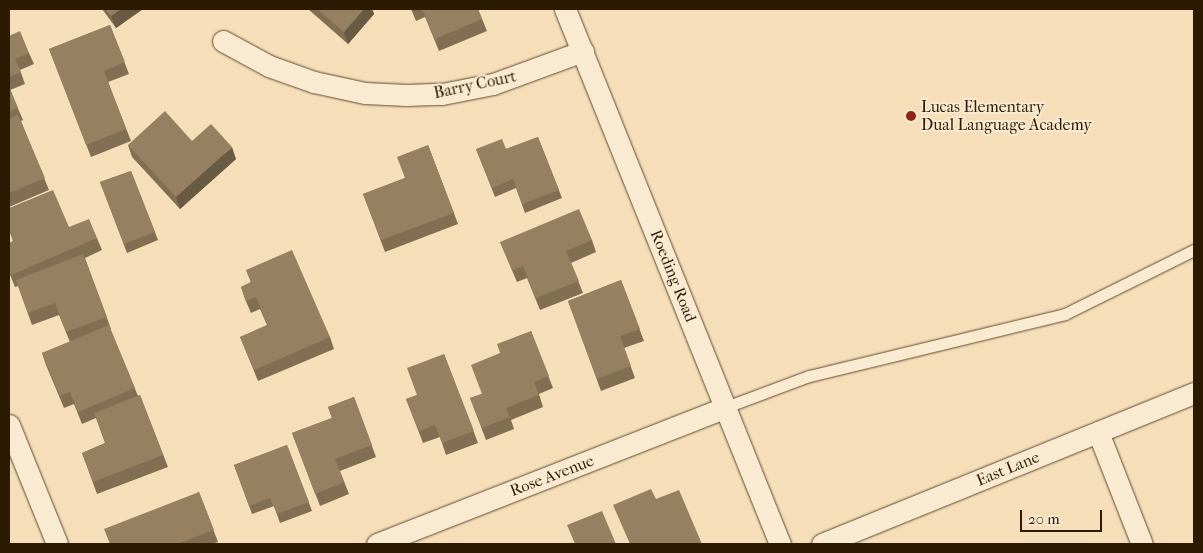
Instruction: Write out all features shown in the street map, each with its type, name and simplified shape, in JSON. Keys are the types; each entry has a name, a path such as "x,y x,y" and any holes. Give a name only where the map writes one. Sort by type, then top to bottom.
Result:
{"street":[{"name":"Roeding Road","path":"566,9 780,544"},
{"name":"Barry Court","path":"222,41 270,66 314,82 365,93 406,95 442,94 493,84 583,51"},
{"name":"East Lane","path":"822,544 1194,393"},
{"name":"Rose Avenue","path":"377,544 726,407"},
{"path":"9,425 57,544"},
{"path":"1098,432 1142,544"}],"lane":[{"path":"726,407 809,376 1065,314 1194,250"}],"building":[{"path":"106,9 121,9 111,16"},
{"path":"317,9 364,9 344,32"},
{"path":"422,9 478,9 482,19 435,39"},
{"path":"110,25 125,62 104,71 126,129 86,145 49,49"},
{"path":"20,31 29,53 15,59 21,72 9,77 9,36"},
{"path":"9,86 18,108 9,112"},
{"path":"165,111 192,141 211,124 232,147 176,197 128,145"},
{"path":"18,115 45,178 9,193 9,119"},
{"path":"538,137 559,190 522,204 513,179 492,188 476,149 502,139 506,149"},
{"path":"428,145 454,213 381,240 363,194 405,178 397,157"},
{"path":"131,171 155,232 124,244 100,182"},
{"path":"53,190 69,227 89,219 97,238 11,275 9,270 9,243 14,241 9,229 9,208"},
{"path":"579,209 592,240 566,251 579,281 536,298 523,266 512,270 500,242"},
{"path":"292,250 330,337 254,370 240,337 268,325 256,297 246,301 241,287 251,282 246,270"},
{"path":"83,254 107,317 66,332 55,303 28,313 16,280"},
{"path":"621,280 640,329 620,336 631,366 597,379 568,301"},
{"path":"109,325 135,388 78,412 70,392 60,396 42,353"},
{"path":"531,331 549,376 534,382 539,395 506,408 510,417 482,428 470,398 482,394 471,365 500,353 497,344"},
{"path":"444,354 474,431 442,443 435,425 419,431 406,399 417,395 407,368"},
{"path":"140,395 163,455 93,482 82,453 106,443 94,413"},
{"path":"354,397 372,445 335,459 344,482 315,494 292,433 332,418 328,407"},
{"path":"287,445 309,502 277,514 270,498 249,506 234,465"},
{"path":"651,489 656,499 679,490 702,544 630,544 613,505"},
{"path":"199,492 214,530 177,544 110,544 104,529"},
{"path":"602,511 616,544 575,544 567,525"}],"place":[{"name":"Lucas Elementary Dual Language Academy","path":"911,116"}]}
